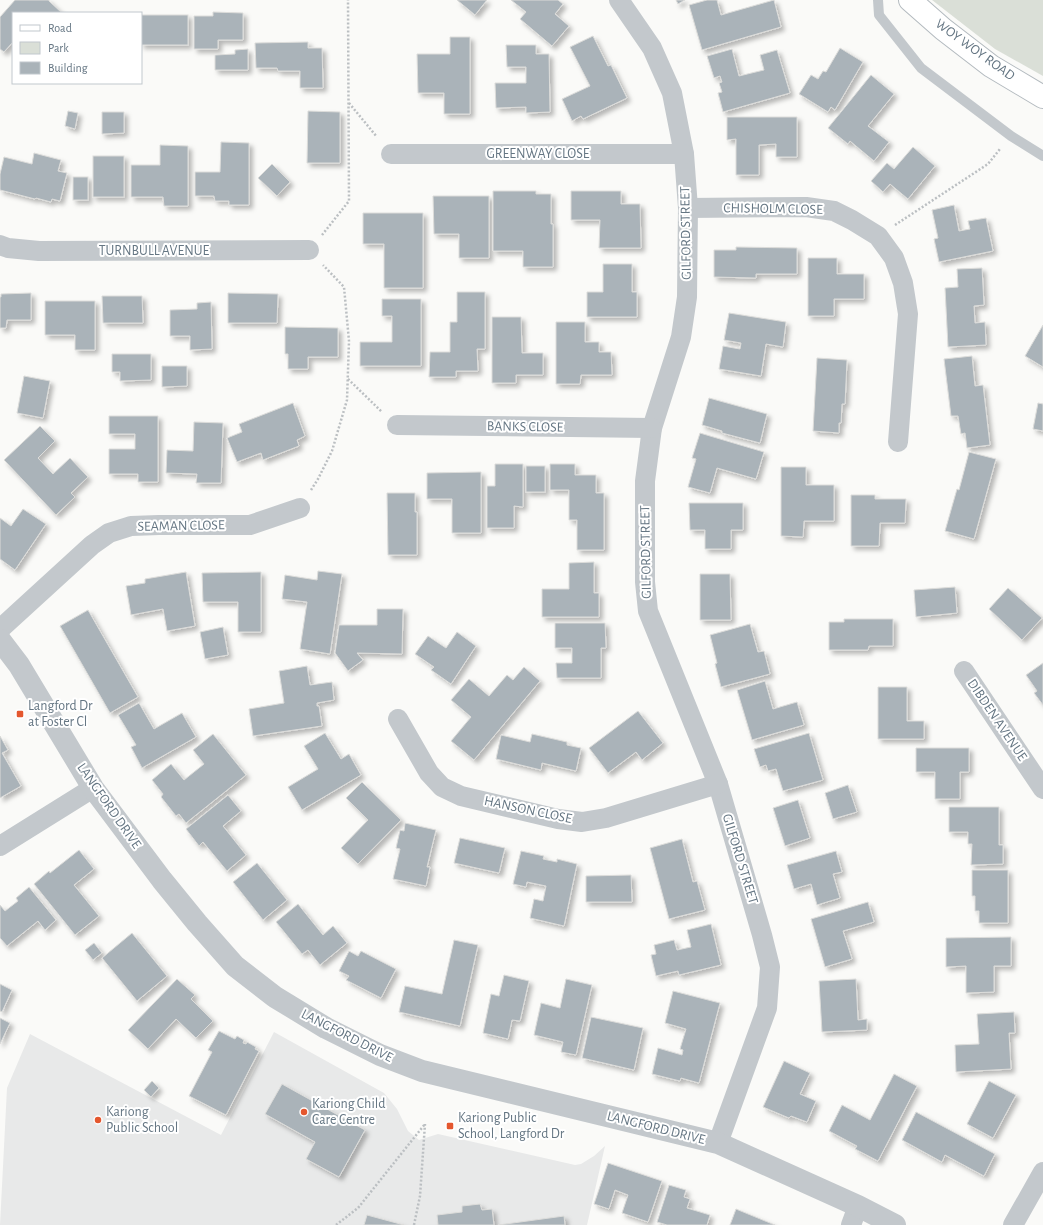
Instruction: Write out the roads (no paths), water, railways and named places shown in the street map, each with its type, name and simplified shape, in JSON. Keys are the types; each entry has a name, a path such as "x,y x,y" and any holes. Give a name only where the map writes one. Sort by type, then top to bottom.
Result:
{"main road":[{"name":"WOY WOY ROAD","path":"910,0 943,29 991,66 1043,97"}],"street":[{"name":"GILFORD STREET","path":"618,0 652,48 672,94 684,154 688,208 687,297 682,337 652,428 645,481 645,582 648,611 718,784 770,967 767,1008 718,1143"},
{"name":"GREENWAY CLOSE","path":"391,154 684,154"},
{"name":"CHISHOLM CLOSE","path":"688,208 806,207 834,211 878,236 894,258 904,283 908,314 898,442"},
{"name":"TURNBULL AVENUE","path":"0,245 8,248 39,251 309,250"},
{"name":"BANKS CLOSE","path":"397,426 652,428"},
{"name":"SEAMAN CLOSE","path":"0,629 92,545 108,533 131,526 250,525 300,508"},
{"name":"LANGFORD DRIVE","path":"0,640 19,665 93,788 162,880 235,966 275,997 326,1028 380,1055 422,1071 718,1143 855,1216 895,1225"},
{"name":"DIBDEN AVENUE","path":"964,671 1043,789"},
{"name":"HANSON CLOSE","path":"398,718 428,774 442,787 461,796 558,819 582,822 606,818 718,784"},
{"path":"0,846 93,788"},
{"path":"1013,1225 1043,1172"}],"lane":[{"path":"878,0 880,15 921,68 1010,136 1043,156"}],"place":[{"name":"Langford Dr at Foster Cl","path":"20,714"},
{"name":"Kariong Child Care Centre","path":"304,1112"},
{"name":"Kariong Public School","path":"98,1120"},
{"name":"Kariong Public School, Langford Dr","path":"450,1126"}]}
